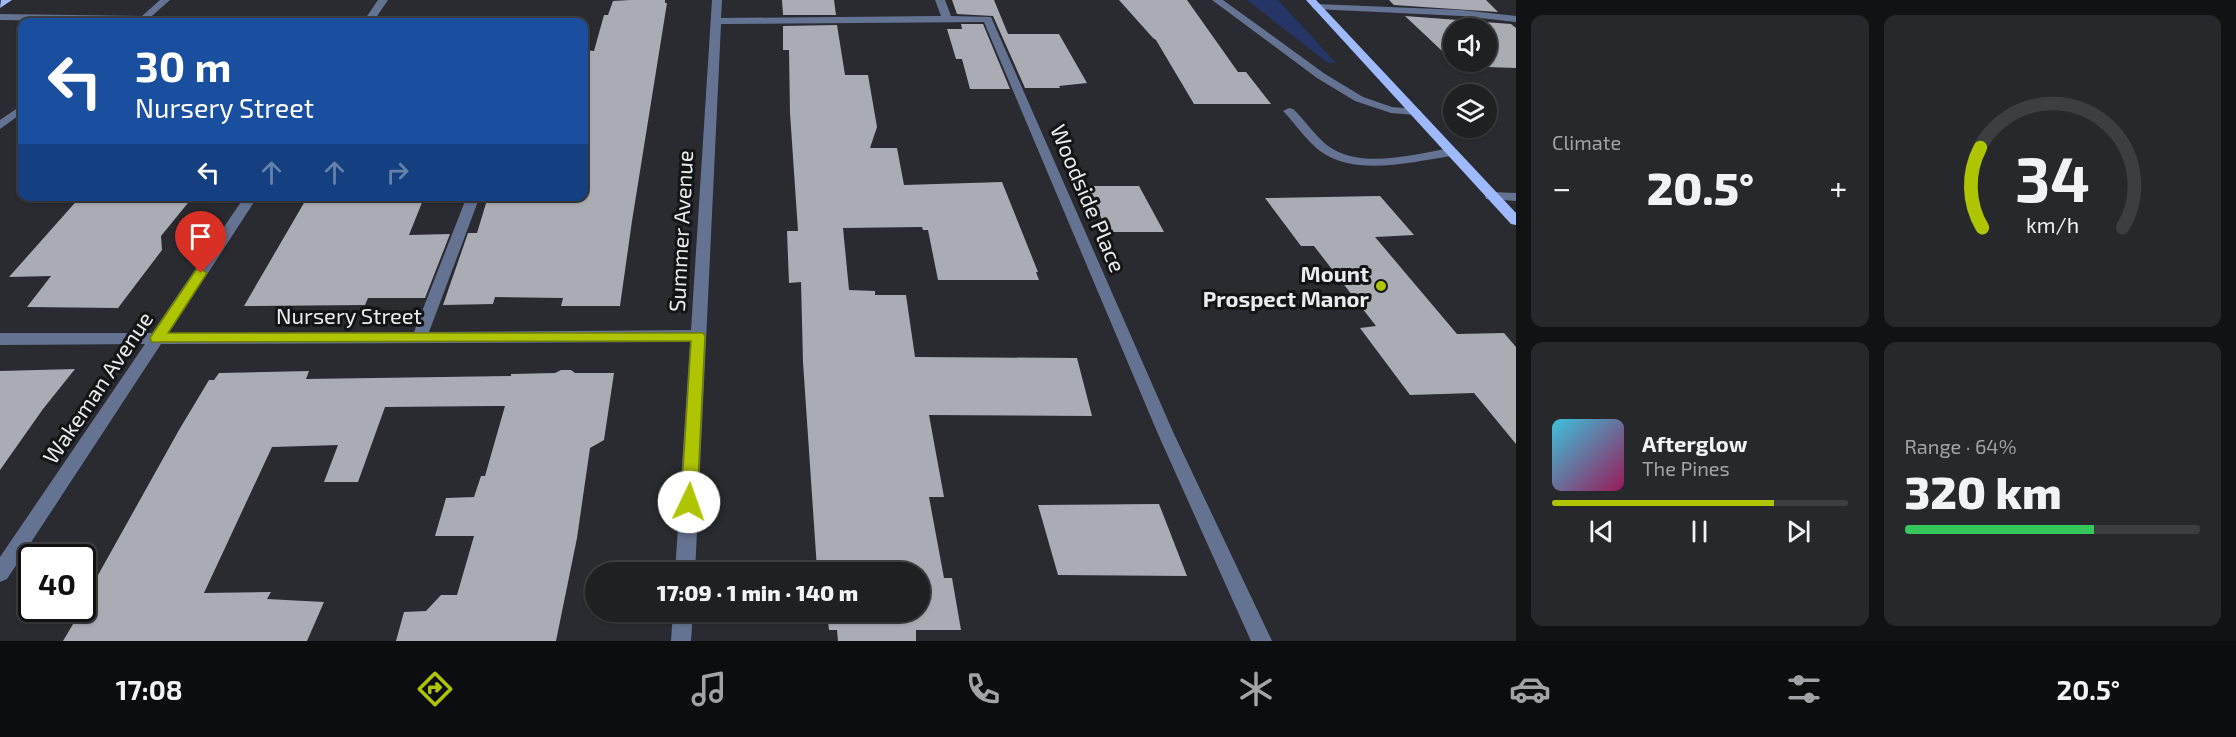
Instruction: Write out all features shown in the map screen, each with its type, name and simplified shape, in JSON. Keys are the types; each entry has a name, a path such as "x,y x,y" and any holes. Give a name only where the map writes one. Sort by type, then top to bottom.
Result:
{"main road":[{"path":"0,4 7,0"},
{"path":"1314,3 1516,221"}],"street":[{"path":"146,18 165,0"},
{"path":"371,18 383,0"},
{"name":"Summer Avenue","path":"686,562 717,0"},
{"path":"940,0 947,20"},
{"path":"1217,0 1321,75 1359,99 1391,110 1416,112"},
{"path":"1314,3 1462,12 1516,19"},
{"path":"0,17 72,18"},
{"name":"Woodside Place","path":"716,21 988,19 1166,434 1262,641"},
{"path":"0,126 18,111"},
{"path":"1289,111 1324,148 1350,159 1401,160 1451,152"},
{"path":"1491,196 1516,197"},
{"name":"Wakeman Avenue","path":"0,573 249,201"},
{"path":"419,337 472,201"},
{"name":"Nursery Street","path":"0,339 698,336"},
{"path":"681,641 682,622"}],"shaded area":[{"path":"1247,0 1278,0 1336,63 1328,63"}],"building":[{"path":"665,0 667,3 620,306 561,306 563,298 495,297 493,304 443,305 468,233 477,233 487,201 588,201 588,50 594,51 604,15 608,15 613,1"},
{"path":"782,0 834,0 836,15 783,15"},
{"path":"952,0 994,0 1008,34 1059,34 1087,83 1059,86 1060,88 1025,88 993,16 957,14"},
{"path":"1119,0 1187,0 1238,72 1246,72 1271,104 1194,104 1156,40"},
{"path":"1389,0 1486,0 1498,12 1394,5"},
{"path":"1405,16 1443,19 1443,52"},
{"path":"1497,23 1511,24 1516,28 1516,68 1497,67"},
{"path":"961,24 983,24 1010,89 970,89 962,59 956,59 947,29 962,29"},
{"path":"837,25 845,75 868,75 877,127 870,148 897,148 904,185 1002,182 1038,272 1036,272 1039,280 938,280 928,230 923,230 922,227 843,228 849,290 875,291 875,295 906,295 915,357 1077,358 1092,416 929,415 944,497 929,497 944,578 952,578 961,630 916,630 916,641 838,641 837,630 829,630 828,622 930,622 930,562 817,562 803,362 801,282 789,283 787,231 798,231 790,113 789,50 783,50 783,26"},
{"path":"1088,186 1139,186 1164,232 1107,232"},
{"name":"Mount Prospect Manor","path":"1380,196 1414,235 1375,237 1457,334 1504,333 1516,347 1516,444 1474,393 1410,395 1360,328 1376,326 1314,246 1301,246 1265,198"},
{"path":"77,201 190,201 161,236 162,250 118,308 27,307 51,276 9,277"},
{"path":"305,201 423,201 409,235 450,234 425,298 368,298 365,305 244,306"},
{"path":"75,369 43,409 0,470 0,371"},
{"path":"561,370 571,370 575,373 614,373 604,440 590,448 577,538 556,641 396,641 404,612 426,611 441,595 457,595 474,536 435,536 446,498 474,497 481,476 485,476 505,406 493,406 385,407 358,482 324,482 338,445 272,447 204,593 271,592 267,599 324,602 307,641 63,641 74,622 96,622 96,579 179,430 209,380 214,380 219,373 309,371 306,379 511,376 511,374 555,373"},
{"path":"1159,504 1187,576 1058,575 1038,505"}],"place":[{"name":"Mount Prospect Manor","path":"1381,286"}],"route":[{"path":"201,273 157,338 698,336 689,502"}]}
